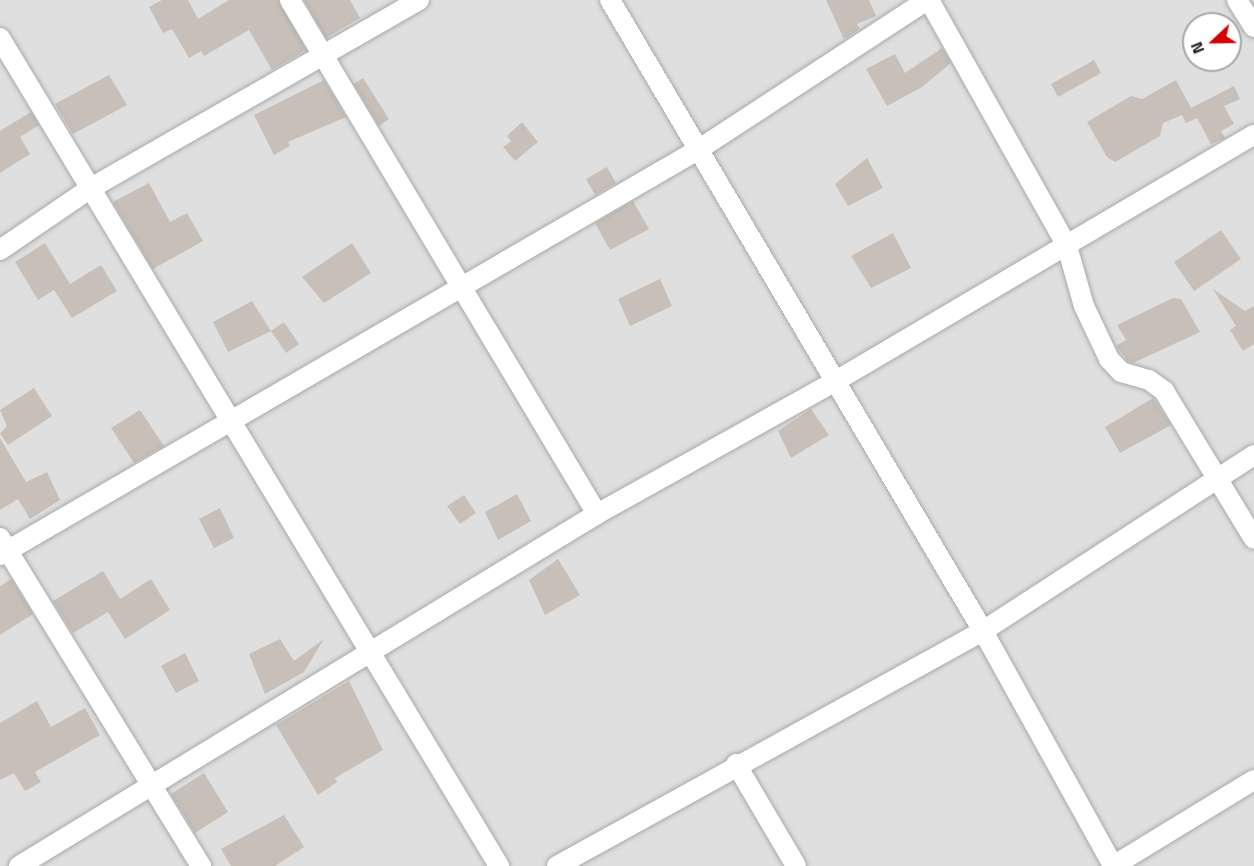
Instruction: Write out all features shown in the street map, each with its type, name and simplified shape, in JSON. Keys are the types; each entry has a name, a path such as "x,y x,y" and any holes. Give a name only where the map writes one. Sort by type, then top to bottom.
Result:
{"street":[{"path":"290,0 597,514"},
{"path":"0,250 91,188 419,0"},
{"path":"610,0 701,148 834,382 983,631 1113,866 1254,780"},
{"path":"201,866 2,548 230,420 460,285 701,148 928,0 1067,246 1084,306 1109,359 1121,372 1149,380 1164,391 1254,540"},
{"path":"1237,0 1254,27"},
{"path":"0,38 499,866"},
{"path":"18,866 597,514 834,382 1254,135"},
{"path":"557,866 736,764 983,631 1254,455"},
{"path":"736,764 796,866"}],"shaded area":[{"path":"0,0 1254,0 1254,866 0,866"}],"building":[{"path":"162,0 188,0 198,19 229,0 278,0 306,50 272,70 249,30 204,56 201,51 189,58 172,29 163,33 149,7"},
{"path":"304,0 350,0 360,18 326,38"},
{"path":"826,0 869,0 876,16 857,24 860,29 844,39"},
{"path":"942,48 951,63 922,87 887,106 866,69 895,54 905,73"},
{"path":"1094,60 1101,73 1058,97 1051,84"},
{"path":"109,75 127,105 73,134 55,104"},
{"path":"363,78 389,119 379,126 354,84"},
{"path":"324,80 346,117 288,142 290,146 274,155 254,115"},
{"path":"1176,80 1191,108 1234,86 1240,99 1224,106 1234,124 1221,131 1225,138 1211,144 1197,118 1186,123 1182,115 1163,123 1160,136 1115,162 1107,157 1087,122 1131,96 1142,99"},
{"path":"31,112 39,125 20,137 30,154 0,173 0,131"},
{"path":"522,122 538,142 515,161 503,147 511,141 507,136"},
{"path":"867,158 883,188 848,206 835,184"},
{"path":"607,167 616,183 595,195 586,179"},
{"path":"149,183 170,222 187,213 203,241 153,269 113,202"},
{"path":"633,201 649,229 610,250 595,223"},
{"path":"1221,230 1241,259 1194,291 1174,262"},
{"path":"893,233 911,268 871,288 851,256"},
{"path":"45,243 70,284 101,265 117,291 72,318 54,290 38,300 15,262"},
{"path":"352,243 371,273 324,303 302,277"},
{"path":"660,279 672,306 630,326 618,299"},
{"path":"1213,289 1245,311 1254,306 1254,344 1243,351 1230,330 1236,326"},
{"path":"1173,298 1181,299 1200,332 1133,363 1128,361 1116,346 1126,340 1117,325"},
{"path":"252,301 271,331 228,352 213,322"},
{"path":"284,322 299,344 286,353 271,331"},
{"path":"34,388 52,416 8,445 0,433 7,426 0,410"},
{"path":"1153,398 1171,425 1120,453 1105,427"},
{"path":"811,409 829,435 791,458 778,431"},
{"path":"140,410 164,446 134,463 111,428"},
{"path":"0,438 26,482 47,472 60,500 30,519 18,499 0,510"},
{"path":"517,494 531,521 498,540 485,512"},
{"path":"464,495 476,513 460,524 447,506"},
{"path":"220,508 234,538 214,548 199,519"},
{"path":"558,559 580,595 545,615 529,580"},
{"path":"103,571 120,599 151,579 170,610 125,639 108,612 73,633 53,601"},
{"path":"11,579 33,614 0,635 0,586"},
{"path":"280,639 294,661 324,639 304,672 265,694 249,654"},
{"path":"185,653 199,681 176,693 161,666"},
{"path":"349,681 383,750 335,778 337,782 318,795 276,725"},
{"path":"37,701 51,727 85,708 100,735 35,772 41,782 25,791 14,773 0,780 0,723"},
{"path":"204,773 228,812 195,833 171,794"},
{"path":"284,815 304,847 275,866 231,866 221,849"}]}
